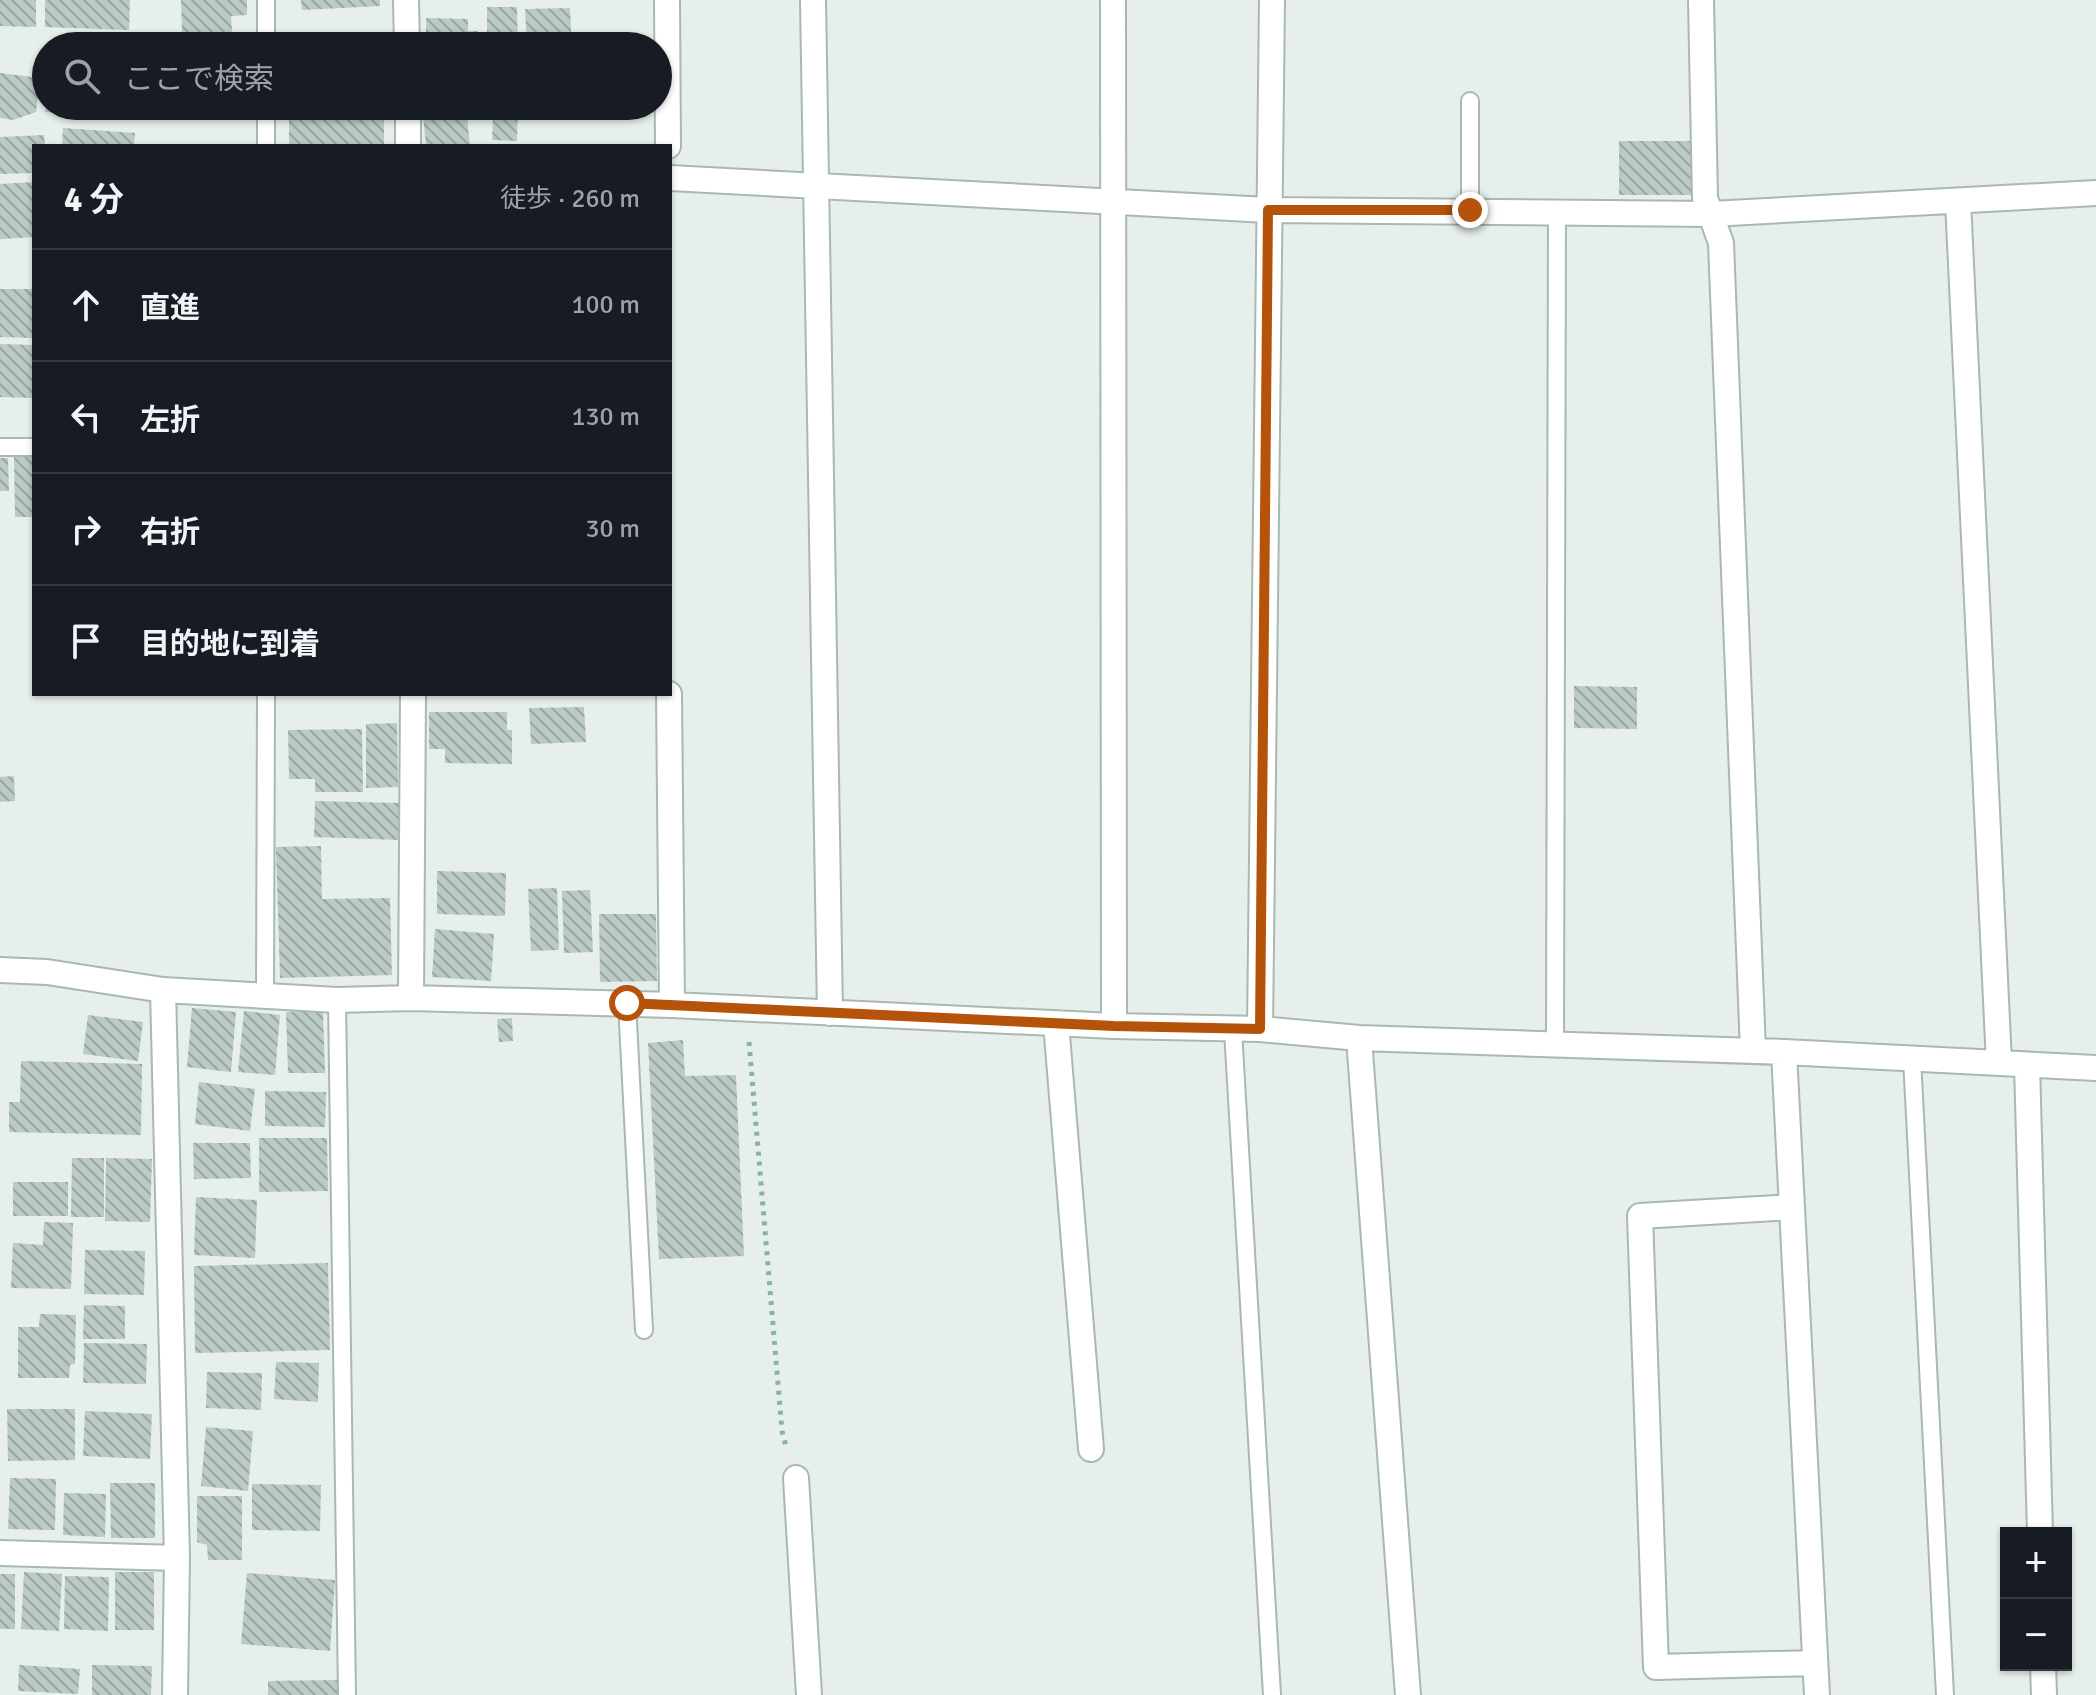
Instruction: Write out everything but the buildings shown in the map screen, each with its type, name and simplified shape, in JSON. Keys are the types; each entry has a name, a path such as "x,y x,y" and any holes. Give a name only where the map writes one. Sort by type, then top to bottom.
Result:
{"street":[{"path":"406,0 407,32"},
{"path":"667,0 667,32"},
{"path":"813,0 830,1013"},
{"path":"1113,0 1114,1026"},
{"path":"1260,1029 1272,0"},
{"path":"1701,0 1705,198 1721,243 1753,1051"},
{"path":"408,120 408,144"},
{"path":"668,120 668,144"},
{"path":"672,178 1268,210 1711,214 2096,193"},
{"path":"1958,201 1999,1063"},
{"path":"411,998 413,696"},
{"path":"669,696 672,1005"},
{"path":"0,970 47,972 163,990 337,1000 411,998 627,1003 1114,1026 1260,1029 1359,1038 1784,1052 2096,1068"},
{"path":"163,990 177,1558 175,1695"},
{"path":"1056,1023 1091,1449"},
{"path":"1359,1038 1408,1695"},
{"path":"1784,1052 1817,1695"},
{"path":"2027,1065 2040,1527"},
{"path":"1791,1207 1640,1216 1656,1667 1814,1663"},
{"path":"796,1478 809,1695"},
{"path":"0,1553 177,1558"},
{"path":"2043,1671 2044,1695"}],"lane":[{"path":"266,0 266,32"},
{"path":"1470,101 1470,210"},
{"path":"266,120 266,144"},
{"path":"1555,1044 1557,212"},
{"path":"0,447 32,447"},
{"path":"265,995 266,696"},
{"path":"337,1000 347,1695"},
{"path":"627,1003 644,1330"},
{"path":"1233,1030 1272,1695"},
{"path":"1912,1058 1945,1695"}],"path":[{"path":"746,1008 782,1431 796,1478"}],"route":[{"path":"627,1003 1114,1026 1260,1029 1268,210 1470,210"}]}
